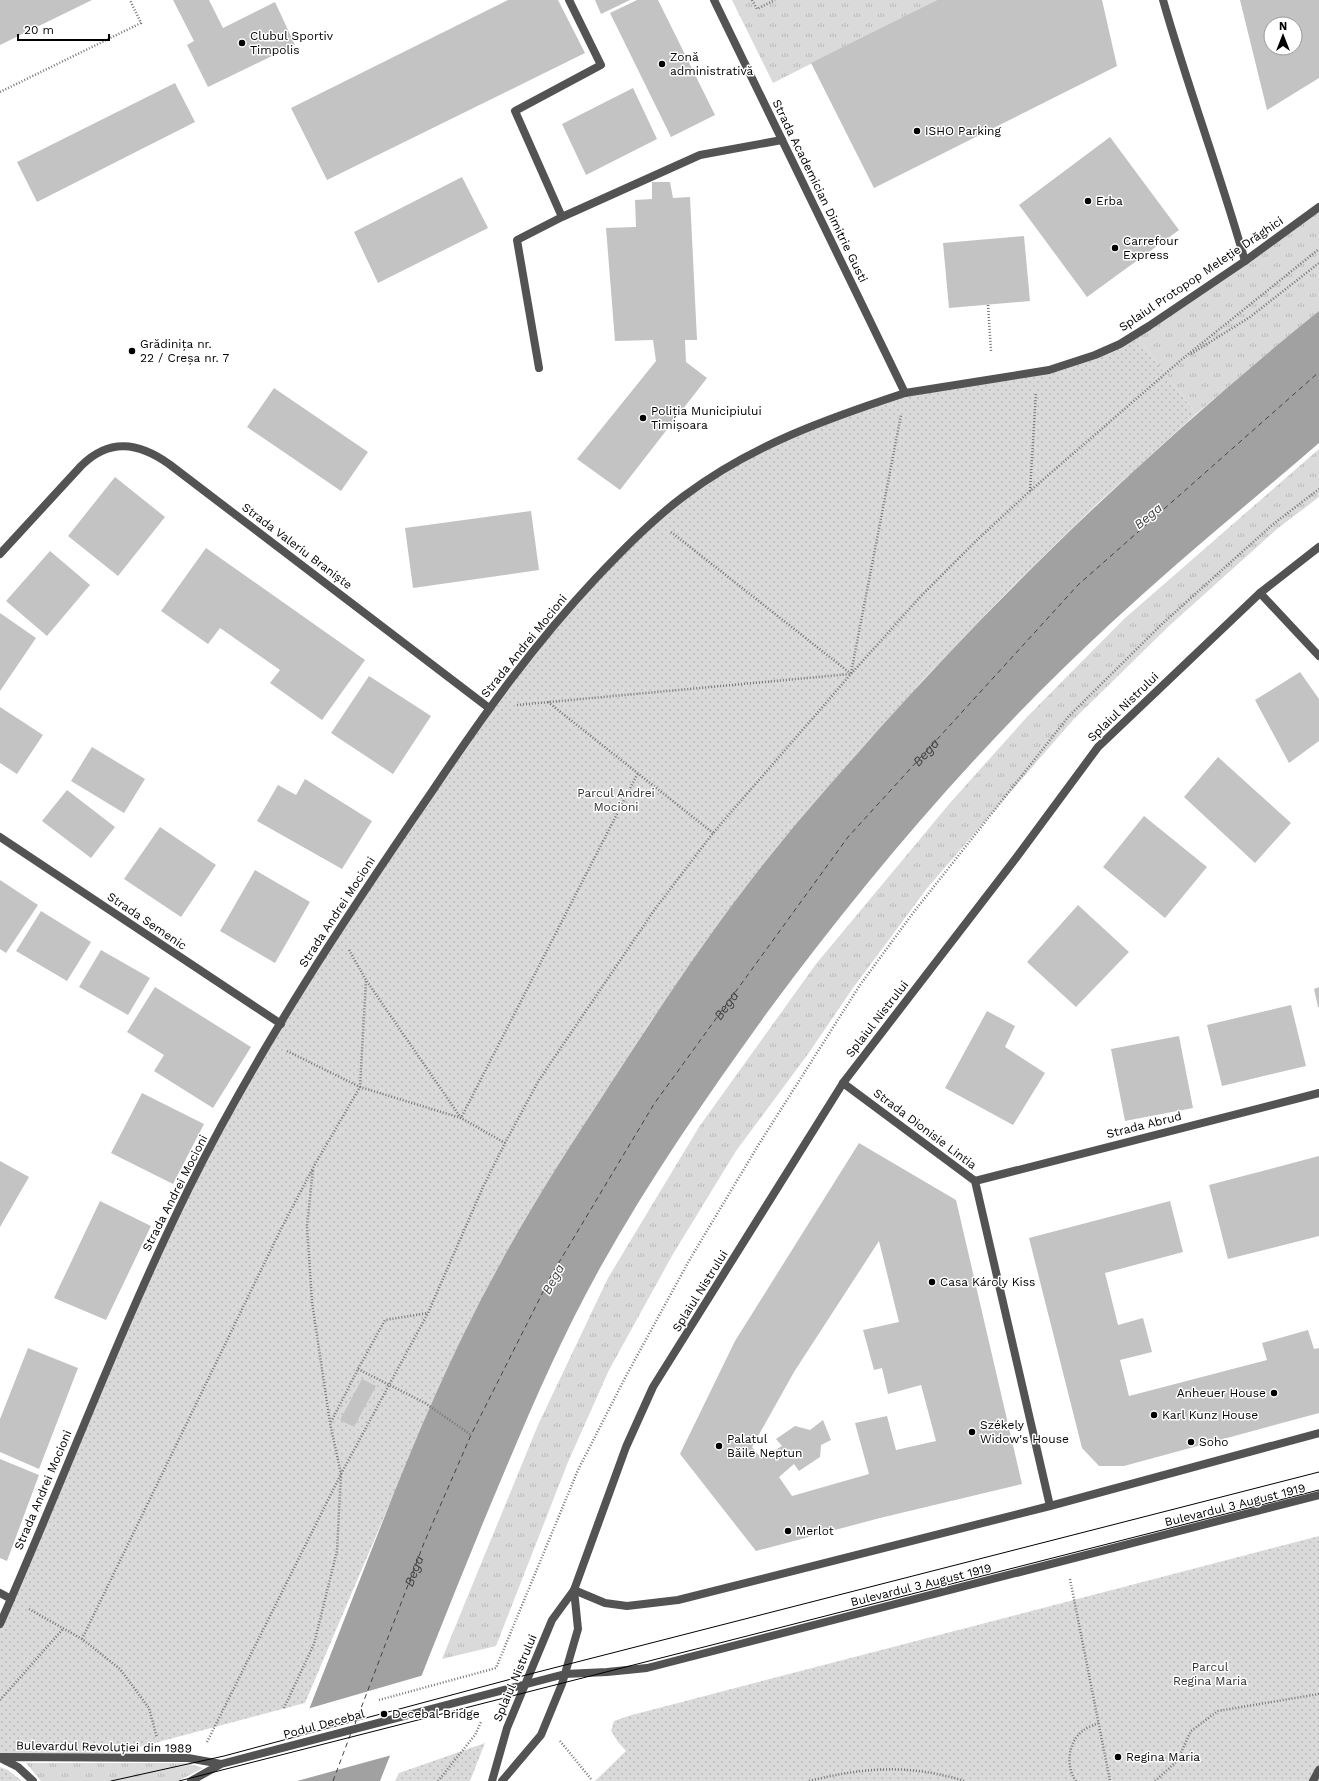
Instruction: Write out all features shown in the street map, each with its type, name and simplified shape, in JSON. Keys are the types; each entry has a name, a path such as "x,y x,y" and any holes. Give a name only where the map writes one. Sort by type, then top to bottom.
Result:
{"street":[{"path":"562,217 514,111 601,65 569,0"},
{"name":"Strada Academician Dimitrie Gusti","path":"714,0 905,393"},
{"path":"1163,0 1195,106 1228,202 1245,262"},
{"path":"539,368 517,240 562,217 700,155 782,140"},
{"name":"Splaiul Protopop Meleție Drăghici","path":"905,393 1037,372 1083,360 1131,338 1245,262 1319,207"},
{"name":"Strada Andrei Mocioni","path":"0,1624 113,1353 152,1264 191,1184 270,1042 339,930 489,708 532,650 567,609 655,519 687,494 742,458 807,426 905,393"},
{"name":"Strada Valeriu Braniște","path":"0,554 81,466 100,451 118,446 140,448 158,456 489,708"},
{"name":"Splaiul Nistrului","path":"492,1781 507,1728 552,1620 574,1590 626,1447 653,1387 843,1083 1016,858 1098,747 1260,593 1319,548"},
{"path":"1260,593 1319,656"},
{"name":"Strada Semenic","path":"0,837 281,1024"},
{"name":"Strada Dionisie Lintia","path":"843,1083 975,1181 1050,1506"},
{"name":"Strada Abrud","path":"975,1181 1319,1093"},
{"path":"574,1590 605,1603 627,1606 678,1600 1050,1506 1319,1433"},
{"name":"Bulevardul 3 August 1919","path":"526,1683 565,1674 647,1668 1319,1495"},
{"name":"Splaiul Nistrului","path":"502,1781 541,1735 565,1674 578,1629 574,1590"},
{"path":"0,1593 11,1599"},
{"name":"Podul Decebal","path":"221,1764 526,1683"},
{"name":"Bulevardul Revoluției din 1989","path":"0,1757 188,1758 221,1764"},
{"name":"Bulevardul Revoluției din 1989","path":"0,1757 18,1767 33,1781"},
{"path":"191,1781 221,1764"},
{"path":"1313,1781 1319,1770"}],"path":[{"path":"0,92 141,23 130,0"},
{"path":"752,0 757,9 775,0"},
{"path":"206,1746 341,1474 390,1386 428,1313 483,1187 505,1143 539,1080 655,909 713,833 921,596 1030,491 1181,360 1319,249"},
{"path":"1181,360 1250,317 1319,263"},
{"path":"988,304 991,351"},
{"path":"1030,491 1037,372"},
{"path":"851,674 905,393"},
{"path":"655,519 851,674"},
{"path":"489,708 851,674"},
{"path":"548,702 713,833"},
{"path":"461,1118 638,773"},
{"path":"339,930 366,980 461,1118"},
{"path":"82,1639 280,1231 314,1166 360,1087 366,980"},
{"path":"270,1042 360,1087 461,1118 505,1143"},
{"path":"284,1708 314,1644 337,1551 341,1474 330,1423 312,1302 307,1226 314,1166"},
{"path":"330,1423 385,1320 428,1313"},
{"path":"358,1369 425,1403 471,1435"},
{"path":"1070,1576 1110,1781"},
{"path":"11,1599 82,1639 120,1669 150,1708 157,1741"},
{"path":"0,1700 63,1629"},
{"path":"491,1669 496,1668"},
{"path":"1155,1781 1177,1761 1192,1731 1218,1711 1319,1694"},
{"path":"438,1781 475,1735 481,1722 478,1723"},
{"path":"1076,1781 1072,1775 1069,1759 1073,1743 1083,1730 1098,1723"},
{"path":"559,1740 591,1779"},
{"path":"809,1781 856,1770 878,1769 918,1770 964,1781"}],"green space":[{"path":"732,0 937,0 773,83"},
{"path":"1319,207 1319,311 1196,414 1136,335"},
{"name":"Parcul Andrei Mocioni","path":"1136,335 1196,414 1096,505 1014,585 922,681 777,847 707,941 651,1021 529,1212 469,1323 438,1390 305,1703 117,1753 0,1756 0,1624 152,1265 241,1093 339,930 532,650 655,519 742,458 905,393 1049,370"},
{"path":"1319,449 1319,497 1277,529 1169,626 1073,720 928,887 853,988 808,1054 736,1151 673,1254 609,1370 568,1462 496,1646 442,1659 538,1425 608,1278 699,1127 816,964 950,803 1026,718 1124,619"},
{"name":"Parcul Regina Maria","path":"1319,1536 1319,1781 595,1781 626,1751 611,1731 614,1721 628,1716"},
{"path":"485,1743 470,1781 395,1781 399,1773"},
{"path":"26,1763 187,1763 203,1768 178,1781 41,1781"},
{"path":"0,1767 8,1770 22,1781 0,1781"}],"water":[{"name":"Bega","path":"1319,311 1319,443 1136,600 1018,713 974,760 848,908 769,1010 681,1136 639,1201 586,1294 546,1376 468,1560 380,1781 281,1781 413,1447 445,1374 480,1301 552,1175 649,1025 711,934 790,831 880,728 983,617 1091,510 1203,408"}],"pier":[{"path":"424,1675 392,1755 297,1781 279,1781 307,1709"}],"building":[{"path":"0,0 92,0 0,45"},
{"name":"Clubul Sportiv Timpolis","path":"173,0 209,0 223,28 275,2 295,45 208,87 187,45 194,41"},
{"path":"508,0 558,0 585,53 327,180 291,108"},
{"path":"595,0 630,0 601,14"},
{"name":"Zonă administrativă","path":"637,0 658,0 715,115 671,137 610,13"},
{"name":"ISHO Parking","path":"937,0 1102,0 1117,66 874,188 811,63"},
{"path":"1240,0 1319,0 1319,78 1267,110"},
{"path":"175,83 195,122 37,202 17,162"},
{"path":"633,88 657,139 586,175 562,124"},
{"path":"1110,137 1179,230 1087,297 1019,205"},
{"path":"462,177 488,228 378,283 354,232"},
{"path":"652,182 670,182 673,198 690,197 697,340 685,340 686,362 707,378 620,490 577,459 656,361 653,340 615,341 606,228 636,227 635,200 652,199"},
{"path":"1024,236 1030,301 949,308 943,243"},
{"path":"274,388 368,452 341,491 247,427"},
{"path":"115,477 165,517 118,576 68,536"},
{"path":"531,511 539,570 413,588 405,528"},
{"path":"206,548 365,660 322,720 270,683 280,670 220,628 208,644 161,611"},
{"path":"50,551 90,585 47,636 6,601"},
{"path":"0,613 36,638 0,691"},
{"path":"1300,672 1319,699 1319,741 1289,763 1255,700"},
{"path":"369,676 431,716 393,774 331,733"},
{"path":"0,707 43,735 17,774 0,763"},
{"path":"92,747 145,779 124,813 71,781"},
{"path":"1218,757 1291,823 1255,863 1184,797"},
{"path":"305,779 372,821 342,869 257,821 278,785 296,795"},
{"path":"67,790 115,827 91,858 42,821"},
{"path":"1144,816 1207,867 1165,918 1103,867"},
{"path":"160,827 216,865 181,917 124,879"},
{"path":"255,870 310,902 275,963 220,931"},
{"path":"0,880 38,905 6,953 0,949"},
{"path":"1078,905 1129,952 1076,1007 1027,962"},
{"path":"41,911 91,942 67,981 16,951"},
{"path":"101,950 150,978 128,1015 79,987"},
{"path":"155,987 251,1047 213,1108 154,1071 164,1055 127,1032"},
{"path":"1319,987 1319,1007 1318,1007 1314,989"},
{"path":"1291,1005 1306,1066 1222,1086 1207,1025"},
{"path":"987,1011 1015,1026 1005,1047 1045,1073 1013,1125 945,1088"},
{"path":"1179,1036 1193,1108 1125,1121 1111,1049"},
{"path":"142,1093 204,1124 173,1184 111,1153"},
{"path":"859,1143 956,1200 1022,1484 880,1518 756,1551 680,1454 735,1341","holes":["879,1241 899,1322 863,1330 874,1370 882,1368 888,1394 921,1385 936,1441 896,1450 887,1416 855,1423 869,1474 792,1496 779,1477 794,1464 799,1471 820,1457 821,1445 831,1440 823,1420 810,1430 795,1426 776,1439 782,1446 761,1458 752,1447 794,1372"]},
{"path":"1319,1156 1319,1236 1228,1259 1209,1185"},
{"path":"0,1161 29,1177 0,1227"},
{"path":"100,1201 151,1226 106,1320 54,1298"},
{"path":"1170,1201 1183,1252 1105,1273 1118,1325 1143,1318 1152,1352 1120,1360 1129,1396 1267,1360 1262,1343 1308,1330 1314,1349 1319,1348 1319,1413 1124,1466 1099,1466 1082,1448 1029,1238"},
{"path":"28,1348 78,1368 39,1469 0,1452 0,1419"},
{"path":"362,1379 376,1386 354,1427 340,1420"},
{"path":"0,1459 39,1475 7,1561 0,1558"}],"ferry route":[{"path":"355,1724 424,1543 471,1435 552,1274 654,1104 848,837 1078,585 1319,372"},
{"path":"333,1781 351,1733"}],"tram line":[{"path":"111,1781 224,1756 530,1674 1319,1472"},
{"path":"179,1781 1319,1490"}],"place":[{"name":"Clubul Sportiv Timpolis","path":"242,43"},
{"name":"Zonă administrativă","path":"662,64"},
{"name":"ISHO Parking","path":"917,131"},
{"name":"Erba","path":"1088,201"},
{"name":"Carrefour Express","path":"1115,248"},
{"name":"Grădinița nr. 22 / Creșa nr. 7","path":"132,351"},
{"name":"Poliția Municipiului Timișoara","path":"643,418"},
{"name":"Casa Károly Kiss","path":"932,1282"},
{"name":"Anheuer House","path":"1274,1393"},
{"name":"Karl Kunz House","path":"1154,1415"},
{"name":"Székely Widow's House","path":"972,1432"},
{"name":"Soho","path":"1191,1442"},
{"name":"Palatul Băile Neptun","path":"719,1446"},
{"name":"Merlot","path":"788,1531"},
{"name":"Decebal Bridge","path":"384,1714"},
{"name":"Regina Maria","path":"1118,1757"}]}
